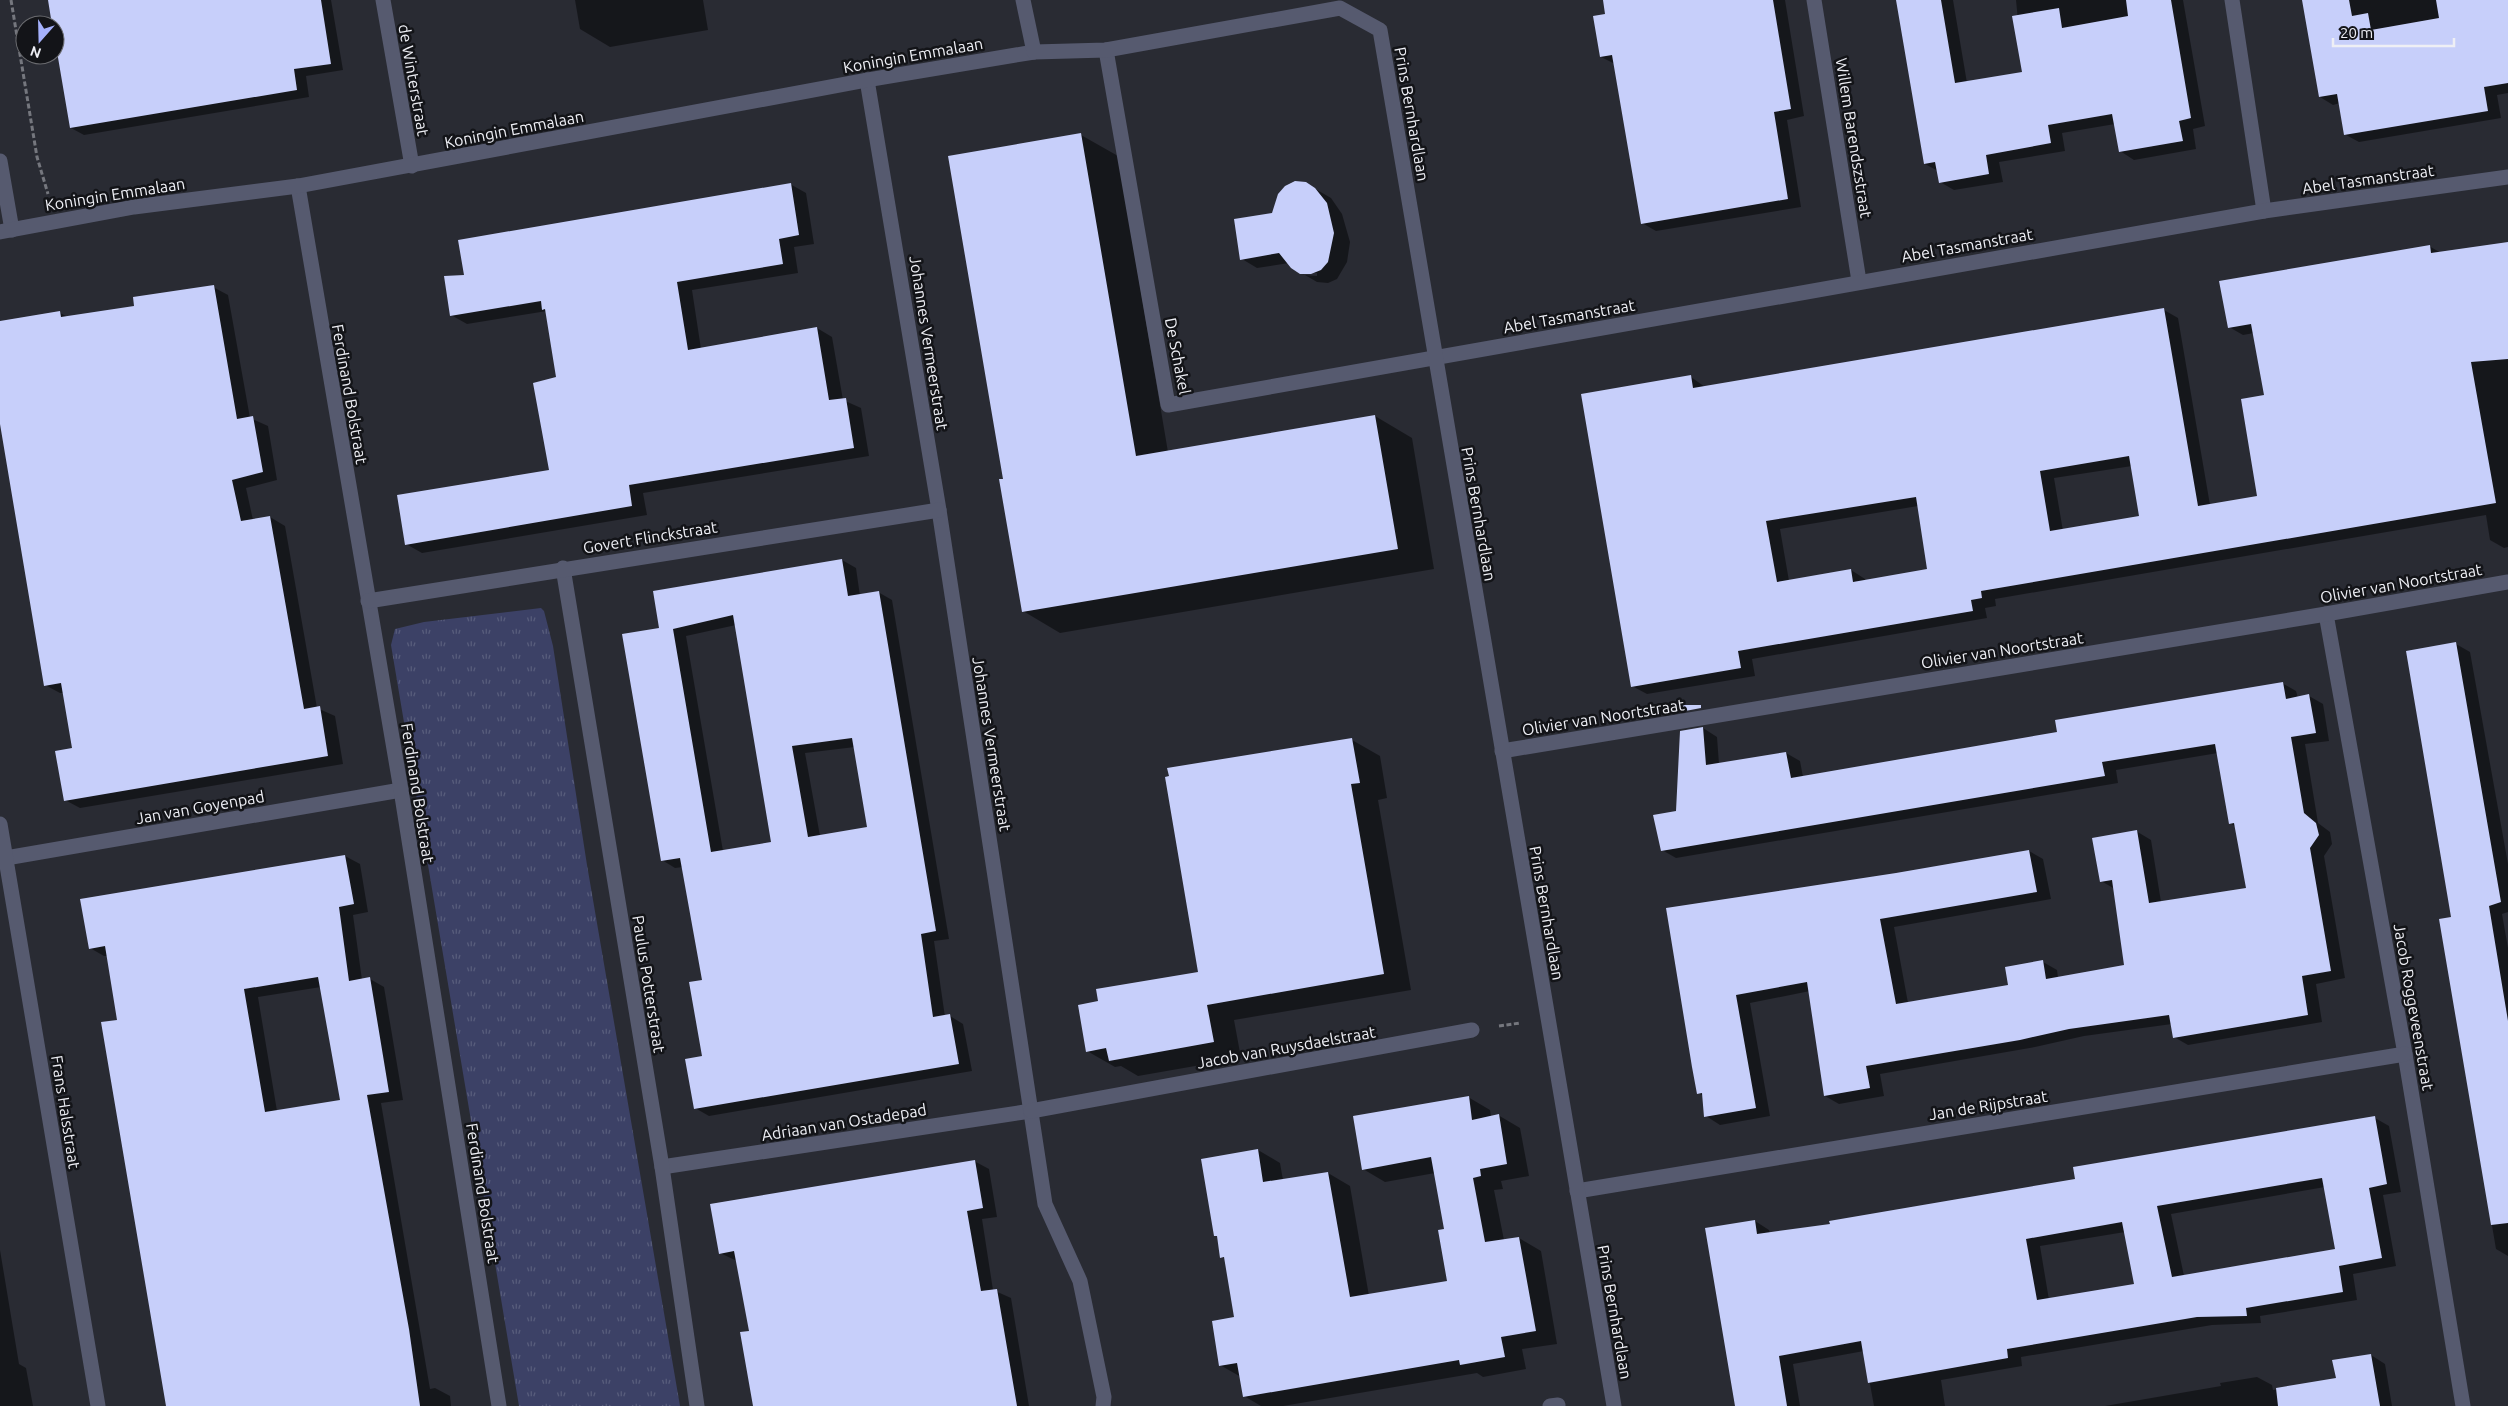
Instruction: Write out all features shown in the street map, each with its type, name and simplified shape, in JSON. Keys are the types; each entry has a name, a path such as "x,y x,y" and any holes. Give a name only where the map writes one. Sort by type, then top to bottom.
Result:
{"street":[{"name":"de Winterstraat","path":"382,0 412,166"},
{"path":"1023,0 1034,52"},
{"name":"Willem Barendszstraat","path":"1814,0 1859,281"},
{"path":"2232,0 2264,211"},
{"name":"Prins Bernhardlaan","path":"1034,52 1106,50 1340,8 1380,30 1614,1406"},
{"name":"De Schakel","path":"1106,50 1168,405 1435,359"},
{"name":"Koningin Emmalaan","path":"6,231 134,207 298,186 867,80 1034,52"},
{"name":"Johannes Vermeerstraat","path":"867,80 939,510 1045,1204 1080,1281 1104,1397 1103,1406"},
{"path":"0,161 6,231"},
{"name":"Abel Tasmanstraat","path":"1435,359 1859,281 2264,211 2508,177"},
{"name":"Ferdinand Bolstraat","path":"298,186 401,790 499,1406"},
{"name":"Govert Flinckstraat","path":"368,601 563,568 939,510"},
{"name":"Paulus Potterstraat","path":"563,568 662,1167 697,1406"},
{"name":"Olivier van Noortstraat","path":"1502,751 2508,582"},
{"name":"Jacob Roggeveenstraat","path":"2326,614 2405,1054 2463,1406"},
{"name":"Jan van Goyenpad","path":"6,858 401,790"},
{"name":"Frans Halsstraat","path":"0,824 98,1406"},
{"name":"Jacob van Ruysdaelstraat","path":"1031,1111 1472,1030"},
{"name":"Jan de Rijpstraat","path":"1577,1191 2405,1054"},
{"name":"Adriaan van Ostadepad","path":"662,1167 1031,1111"}],"path":[{"path":"11,0 37,157 48,193"},
{"path":"1472,1030 1547,1018"}],"green space":[{"path":"541,608 544,611 553,646 587,865 680,1406 519,1406 391,645 395,629 424,622"}],"building":[{"path":"48,0 321,0 331,64 294,69 297,90 70,128 59,65 65,65 65,15 50,15"},
{"path":"1603,0 1773,0 1791,109 1774,112 1788,199 1641,224 1612,55 1600,57 1593,16 1605,14"},
{"path":"1896,0 1941,0 1955,83 2022,72 2012,16 2059,8 2062,28 2128,16 2126,0 2171,0 2191,118 2179,121 2183,141 2119,152 2112,114 2048,125 2051,143 1986,155 1989,174 1939,183 1935,162 1924,164"},
{"path":"2302,0 2349,0 2352,16 2368,13 2371,30 2439,18 2436,0 2508,0 2508,83 2484,87 2488,111 2344,135 2337,94 2319,97"},
{"path":"1081,133 1136,456 1375,415 1398,549 1022,612 999,479 1003,479 948,156"},
{"path":"1295,181 1306,182 1315,188 1327,203 1334,233 1328,262 1321,270 1311,274 1300,274 1291,268 1279,253 1240,260 1234,219 1272,213 1278,194 1285,186"},
{"path":"791,183 799,235 779,239 783,264 677,282 688,350 817,327 829,400 846,398 854,448 629,485 632,506 405,545 397,495 549,470 533,383 556,377 545,309 542,310 541,301 450,316 444,276 464,275 458,240"},
{"path":"2508,242 2508,359 2471,362 2496,503 1981,591 1982,598 1971,600 1973,611 1738,651 1741,668 1631,687 1581,394 1691,375 1693,388 2164,308 2198,506 2257,496 2241,399 2264,395 2251,324 2228,328 2219,281 2430,245 2431,253","holes":["2129,456 2139,516 2050,531 2040,471","1916,497 1927,569 1853,582 1851,569 1777,582 1766,521"]},
{"path":"214,285 237,419 253,416 263,472 232,480 241,521 270,516 304,709 320,706 328,756 64,801 55,751 72,748 61,683 44,686 0,424 0,321 60,311 61,317 134,306 133,297"},
{"path":"842,559 848,596 879,591 936,931 921,934 933,1017 950,1014 959,1064 694,1109 685,1059 702,1056 689,982 702,980 680,858 661,861 622,634 659,628 653,591","holes":["733,615 771,842 711,852 673,629","852,738 867,827 808,837 792,746"]},
{"path":"2456,642 2501,902 2489,906 2508,1021 2508,1223 2491,1225 2439,919 2451,917 2406,651"},
{"path":"2283,682 2286,699 2309,694 2316,733 2291,737 2304,813 2316,823 2319,835 2310,848 2331,971 2302,976 2308,1015 2173,1038 2169,1015 2069,1029 2020,1040 1866,1066 1870,1088 1824,1096 1807,982 1736,995 1756,1108 1704,1117 1702,1093 1697,1094 1692,1067 1666,908 1896,873 2029,850 2037,892 1880,919 1896,1004 2008,985 2005,967 2043,960 2046,979 2124,965 2112,880 2100,882 2092,838 2137,830 2149,903 2246,888 2234,823 2229,824 2215,744 2102,762 2105,776 1661,851 1653,815 1676,811 1680,731 1703,727 1706,765 1786,752 1791,778 2057,732 2055,720"},
{"path":"1681,705 1701,705 1701,708 1680,712"},
{"path":"1352,738 1360,783 1351,784 1384,974 1207,1005 1214,1042 1109,1061 1106,1048 1086,1052 1078,1005 1098,1001 1096,989 1198,972 1165,777 1169,776 1167,768"},
{"path":"345,855 354,904 339,907 349,981 370,977 389,1092 367,1095 409,1329 420,1406 166,1406 101,1022 117,1020 105,946 89,949 80,899","holes":["318,977 340,1100 265,1112 244,989"]},
{"path":"1469,1096 1472,1120 1499,1114 1507,1164 1480,1169 1481,1176 1473,1178 1485,1242 1519,1237 1536,1331 1501,1337 1505,1357 1460,1365 1459,1360 1243,1397 1237,1363 1219,1366 1212,1321 1234,1317 1224,1257 1220,1258 1217,1236 1214,1236 1201,1159 1258,1149 1263,1182 1328,1172 1350,1297 1447,1281 1438,1230 1444,1229 1431,1157 1362,1170 1353,1116"},
{"path":"2375,1116 2387,1184 2369,1188 2382,1258 2339,1266 2343,1292 2246,1308 2247,1316 2197,1317 2007,1349 2008,1358 1868,1383 1861,1341 1779,1356 1787,1406 1735,1406 1705,1228 1755,1220 1757,1234 1830,1224 1829,1221 2075,1179 2073,1167","holes":["2322,1178 2335,1249 2172,1277 2157,1206","2122,1222 2134,1284 2037,1300 2026,1239"]},
{"path":"975,1160 983,1208 967,1211 981,1291 997,1289 1017,1406 753,1406 740,1332 749,1331 734,1251 719,1254 710,1204"},
{"path":"2371,1354 2380,1406 2278,1406 2276,1388 2336,1378 2332,1360"}]}
